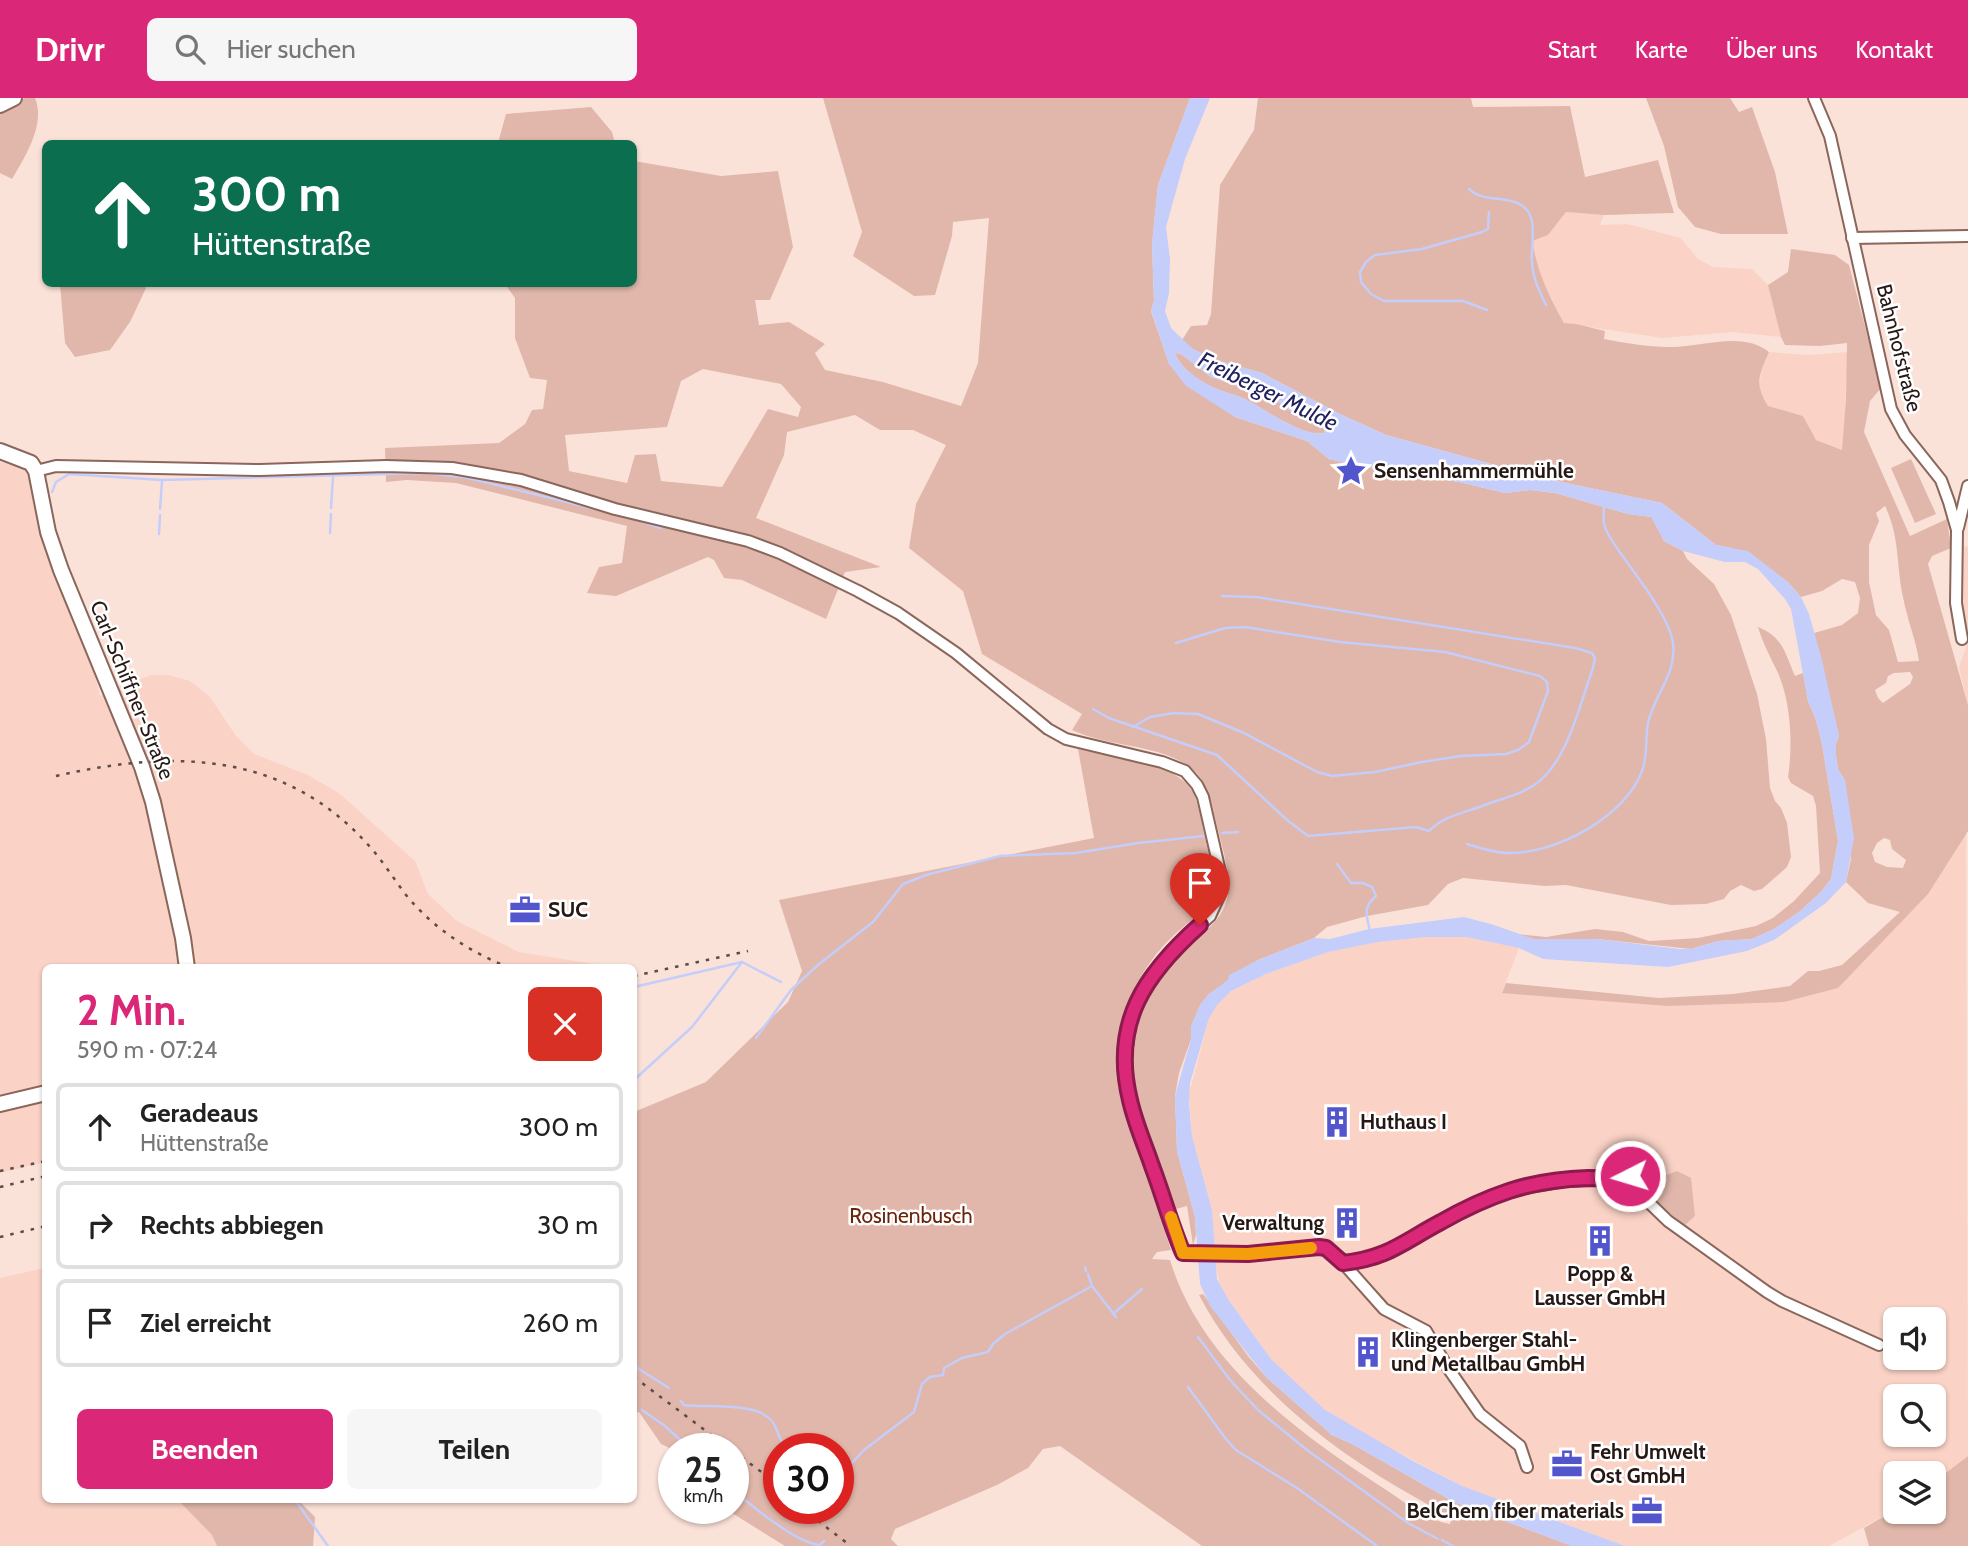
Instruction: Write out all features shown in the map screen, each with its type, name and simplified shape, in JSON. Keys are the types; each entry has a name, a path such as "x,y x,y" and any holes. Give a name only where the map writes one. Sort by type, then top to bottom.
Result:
{"main road":[{"path":"0,105 14,98"},
{"path":"0,451 31,464 36,471"},
{"name":"Carl-Schiffner-Straße","path":"36,471 48,532 61,570 109,681 153,802 186,964"},
{"path":"0,1104 42,1094"}],"street":[{"name":"Bahnhofstraße","path":"1814,98 1830,136 1891,410 1897,423 1941,480 1957,530 1955,603 1962,639"},
{"path":"1852,238 1968,236"},
{"path":"36,471 56,466 260,470 417,466 486,473 521,480 615,509 748,541 780,553 898,613 956,653 1048,729 1066,738 1163,762 1185,771 1203,797 1221,876 1220,894 1210,916 1172,950 1149,978 1135,1006 1125,1062 1130,1101 1183,1253 1248,1254 1326,1248 1384,1309 1426,1331 1457,1383 1480,1414 1520,1446 1527,1467"},
{"path":"1957,530 1968,486"},
{"path":"1343,1263 1376,1258 1391,1252 1438,1223 1508,1191 1564,1181 1619,1179 1640,1171 1635,1182 1639,1192 1668,1221 1782,1301 1879,1345"}],"shaded area":[{"path":"1566,212 1604,215 1600,225 1627,224 1681,238 1698,259 1713,267 1752,269 1768,285 1781,337 1733,332 1662,338 1564,323 1548,297 1537,270 1531,241 1548,235"},
{"path":"1769,352 1809,355 1848,352 1843,450 1816,440 1803,416 1768,406 1759,392 1761,372"},
{"path":"0,462 24,469 29,475 42,534 57,580 91,658 100,696 152,675 168,675 190,681 210,697 236,736 254,754 308,775 339,793 415,861 428,894 457,921 519,952 594,964 42,964 42,1163 0,1173"},
{"path":"1963,546 1968,547 1968,705 1959,667 1967,645 1960,586"},
{"path":"1966,831 1968,1456 1946,1473 1946,1461 1883,1461 1883,1517 1829,1546 1625,1546 1462,1486 1351,1427 1325,1410 1271,1359 1221,1289 1216,1267 1212,1210 1192,1136 1189,1094 1209,1018 1231,991 1266,974 1328,952 1378,942 1428,937 1466,937 1519,948 1502,992 1667,1006 1838,988"},
{"path":"42,1269 42,1503 181,1503 212,1535 217,1546 0,1546 0,1278"}],"green space":[{"path":"25,98 35,98 38,119 23,161 12,179 0,173 0,111"},
{"path":"823,98 1190,98 1158,185 1152,244 1154,301 1151,311 1169,364 1235,417 1307,441 1329,459 1505,493 1530,490 1555,493 1628,514 1652,517 1664,541 1683,551 1687,559 1714,584 1731,615 1757,694 1766,739 1770,788 1787,823 1791,857 1787,867 1762,889 1754,891 1741,885 1730,891 1724,899 1706,904 1671,905 1566,885 1545,886 1463,878 1448,884 1428,905 1367,916 1327,927 1314,938 1258,960 1209,994 1200,1005 1191,1027 1191,1039 1179,1073 1175,1096 1177,1151 1195,1217 1196,1235 1193,1245 1187,1206 1176,1209 1174,1207 1151,1147 1138,1106 1132,1064 1138,1020 1152,987 1174,958 1214,923 1225,906 1229,886 1227,867 1209,796 1198,774 1184,763 1157,752 1072,730 1082,714 982,654 963,591 909,548 916,504 946,445 913,430 880,430 855,415 787,432 784,455 756,518 881,567 845,572 826,619 742,580 724,578 714,560 708,557 616,596 587,593 599,567 622,563 627,526 456,483 407,480 386,482 385,448 499,443 525,424 532,410 543,409 547,380 530,378 515,338 515,298 507,287 637,287 637,162 721,176 778,171 793,247 770,300 755,300 759,325 789,322 825,344 815,353 825,370 883,382 961,406 978,363 989,218 953,222 952,236 935,295 914,296 853,256 862,232","holes":["703,369 781,384 801,407 798,417 768,409 722,487 661,481 656,454 635,455 627,483 569,471 565,435 667,427 681,381"]},
{"path":"1258,98 1471,98 1473,107 1570,106 1585,177 1658,160 1674,213 1604,215 1566,212 1548,235 1532,241 1544,284 1564,323 1605,331 1604,339 1645,346 1681,347 1733,341 1758,346 1769,352 1760,379 1761,392 1768,406 1803,416 1816,440 1842,450 1847,343 1820,346 1785,345 1768,285 1788,272 1791,249 1835,255 1849,265 1881,388 1870,401 1864,432 1910,536 1947,519 1951,548 1932,556 1928,564 1968,705 1968,831 1928,894 1838,988 1784,1002 1667,1006 1502,993 1506,983 1659,998 1733,994 1790,986 1808,971 1842,965 1900,912 1868,903 1846,882 1851,859 1845,781 1838,769 1836,743 1839,736 1814,633 1842,625 1858,613 1860,598 1855,582 1842,579 1822,591 1801,597 1788,582 1731,548 1716,545 1662,503 1542,478 1386,435 1262,373 1213,359 1193,349 1182,340 1191,326 1207,325 1211,314 1220,185 1254,130","holes":["1885,506 1893,529 1903,597 1919,661 1898,662 1889,630 1876,615 1869,582 1869,545 1879,521 1876,513","1910,672 1913,677 1910,684 1883,703 1875,690 1886,683 1888,676","1884,838 1890,840 1892,849 1906,860 1903,868 1887,867 1875,862 1872,853 1877,843"]},
{"path":"1646,98 1730,98 1739,112 1752,107 1775,172 1788,234 1721,234 1695,227 1678,207 1664,146"},
{"path":"591,107 612,132 614,140 499,140 506,114"},
{"path":"60,287 146,288 130,322 110,350 75,357 65,343"},
{"path":"1175,353 1181,354 1211,377 1242,387 1260,389 1298,416 1319,424 1325,429 1324,433 1295,427 1245,399 1210,386 1187,370"},
{"path":"1911,459 1936,514 1915,523 1891,468"},
{"path":"1758,627 1778,641 1795,676 1803,673 1808,701 1822,744 1838,841 1831,879 1820,893 1774,929 1752,939 1718,941 1691,949 1597,939 1534,939 1516,934 1546,937 1595,929 1623,932 1649,941 1698,938 1756,926 1773,918 1794,901 1820,873 1816,806 1813,796 1791,783 1788,777 1790,738 1786,697"},
{"name":"Rosinenbusch","path":"1078,749 1140,762 1171,773 1183,781 1197,802 1212,870 1211,901 1208,900 1197,915 1174,935 1146,968 1128,1005 1119,1046 1119,1089 1122,1089 1130,1122 1162,1210 1160,1215 1171,1250 1157,1252 1152,1259 1170,1260 1184,1297 1204,1330 1228,1362 1255,1390 1284,1417 1405,1503 1422,1514 1450,1524 1452,1517 1342,1451 1276,1396 1247,1365 1221,1331 1199,1295 1203,1294 1266,1377 1332,1435 1454,1502 1572,1546 1202,1546 1060,1446 1043,1449 1028,1468 997,1485 895,1529 891,1539 898,1546 785,1546 749,1524 749,1433 658,1433 658,1440 637,1412 637,1111 706,1082 788,1002 802,971 779,900 1094,838"},
{"path":"1677,1171 1691,1178 1695,1216 1685,1225 1645,1193 1651,1181"},
{"path":"1968,1456 1968,1546 1869,1546 1864,1528 1883,1517 1883,1524 1946,1524 1946,1473"},
{"path":"181,1503 301,1503 315,1517 313,1546 217,1546 212,1535"}],"water":[{"name":"Freiberger Mulde","path":"1190,98 1210,98 1185,159 1166,227 1170,259 1169,293 1165,311 1171,328 1193,349 1213,359 1262,373 1386,435 1542,478 1662,503 1716,545 1748,551 1788,582 1801,597 1809,614 1839,736 1836,756 1838,769 1845,780 1854,838 1846,882 1826,903 1774,940 1747,951 1668,967 1543,959 1519,948 1466,937 1427,937 1378,942 1328,952 1266,974 1231,991 1209,1018 1190,1083 1192,1136 1212,1210 1217,1279 1271,1359 1325,1410 1413,1461 1462,1486 1625,1546 1572,1546 1454,1502 1332,1435 1266,1377 1210,1306 1200,1284 1195,1217 1177,1151 1175,1096 1191,1039 1191,1027 1200,1005 1209,994 1228,980 1229,975 1258,960 1314,938 1330,939 1369,929 1464,917 1534,939 1597,939 1691,949 1718,941 1752,939 1774,929 1799,912 1831,879 1838,841 1822,744 1808,701 1791,609 1758,569 1745,562 1725,562 1683,551 1664,541 1651,517 1628,514 1555,493 1530,490 1505,493 1329,459 1307,441 1235,417 1186,386 1169,364 1151,310 1154,301 1152,244 1158,185","holes":["1175,353 1181,354 1211,377 1260,390 1298,417 1319,424 1325,429 1324,433 1295,427 1245,399 1210,386 1184,367"]}],"waterway":[{"path":"1469,189 1488,198 1515,202 1527,210 1533,232 1534,274 1546,305"},
{"path":"1487,310 1463,301 1384,301 1371,294 1361,282 1360,272 1366,262 1375,255 1422,249 1482,232 1488,229 1489,212"},
{"path":"52,492 56,482 69,474 162,480 425,473 464,477 616,514"},
{"path":"331,508 333,477"},
{"path":"160,509 162,481"},
{"path":"1467,844 1508,853 1527,852 1567,840 1587,830 1621,803 1642,771 1648,723 1672,665 1673,643 1658,608 1606,531 1604,502"},
{"path":"330,533 331,514"},
{"path":"159,534 160,515"},
{"path":"632,518 661,528"},
{"path":"1093,709 1109,718 1217,755 1308,836 1416,827 1429,831 1447,818 1525,790 1548,773 1572,730 1595,658 1592,653 1575,648 1256,597 1222,596"},
{"path":"1133,727 1150,717 1174,713 1198,714 1244,733 1317,772 1332,776 1375,772 1461,756 1506,754 1518,750 1529,742 1548,691 1547,682 1540,676 1445,652 1340,642 1245,627 1225,628 1176,643"},
{"path":"1222,833 1238,832"},
{"path":"756,1038 791,990 819,964 873,922 903,884 926,875 1000,856 1076,853 1204,836"},
{"path":"1337,864 1351,883 1363,883 1372,887 1376,896 1369,904 1367,912 1370,931"},
{"path":"637,986 742,962 781,982"},
{"path":"637,1077 692,1027 742,962"},
{"path":"1085,1267 1086,1271"},
{"path":"1088,1274 1092,1286 1116,1317"},
{"path":"854,1461 914,1412 922,1384 930,1377 943,1375 944,1368 962,1358 988,1352 1005,1334 1092,1286"},
{"path":"1113,1314 1142,1289"},
{"path":"1198,1337 1230,1380 1258,1410 1307,1450 1408,1523 1438,1539"},
{"path":"1401,1366 1413,1372"},
{"path":"637,1368 669,1388"},
{"path":"1188,1387 1236,1450 1297,1488 1377,1546"},
{"path":"681,1401 684,1405 754,1410 771,1420 778,1433"},
{"path":"642,1410 673,1433"},
{"path":"297,1503 328,1546"},
{"path":"749,1503 799,1538 820,1545 824,1541"},
{"path":"1442,1540 1453,1546"}],"railway":[{"path":"56,776 100,767 185,761 226,766 265,775 303,792 338,816 371,848 406,895 428,918 467,947 501,964"},
{"path":"637,975 748,951"},
{"path":"0,1171 42,1162"},
{"path":"0,1187 42,1177"},
{"path":"0,1237 42,1227"},
{"path":"637,1379 709,1433"},
{"path":"749,1463 763,1473"},
{"path":"822,1524 851,1546"}],"slow traffic":[{"path":"1171,1217 1183,1253 1248,1254 1311,1248"}],"place":[{"name":"Sensenhammermühle","path":"1351,471"},
{"name":"SUC","path":"525,910"},
{"name":"Huthaus I","path":"1337,1122"},
{"name":"Verwaltung","path":"1347,1223"},
{"name":"Popp & Lausser GmbH","path":"1600,1241"},
{"name":"Klingenberger Stahl- und Metallbau GmbH","path":"1368,1352"},
{"name":"Fehr Umwelt Ost GmbH","path":"1567,1464"},
{"name":"BelChem fiber materials","path":"1647,1511"}],"route":[{"path":"1200,925 1172,950 1149,978 1135,1006 1126,1042 1125,1062 1130,1101 1183,1253 1248,1254 1319,1247 1326,1248 1343,1263 1361,1261 1391,1252 1438,1223 1508,1191 1553,1182 1588,1178 1607,1180 1630,1176"}]}
